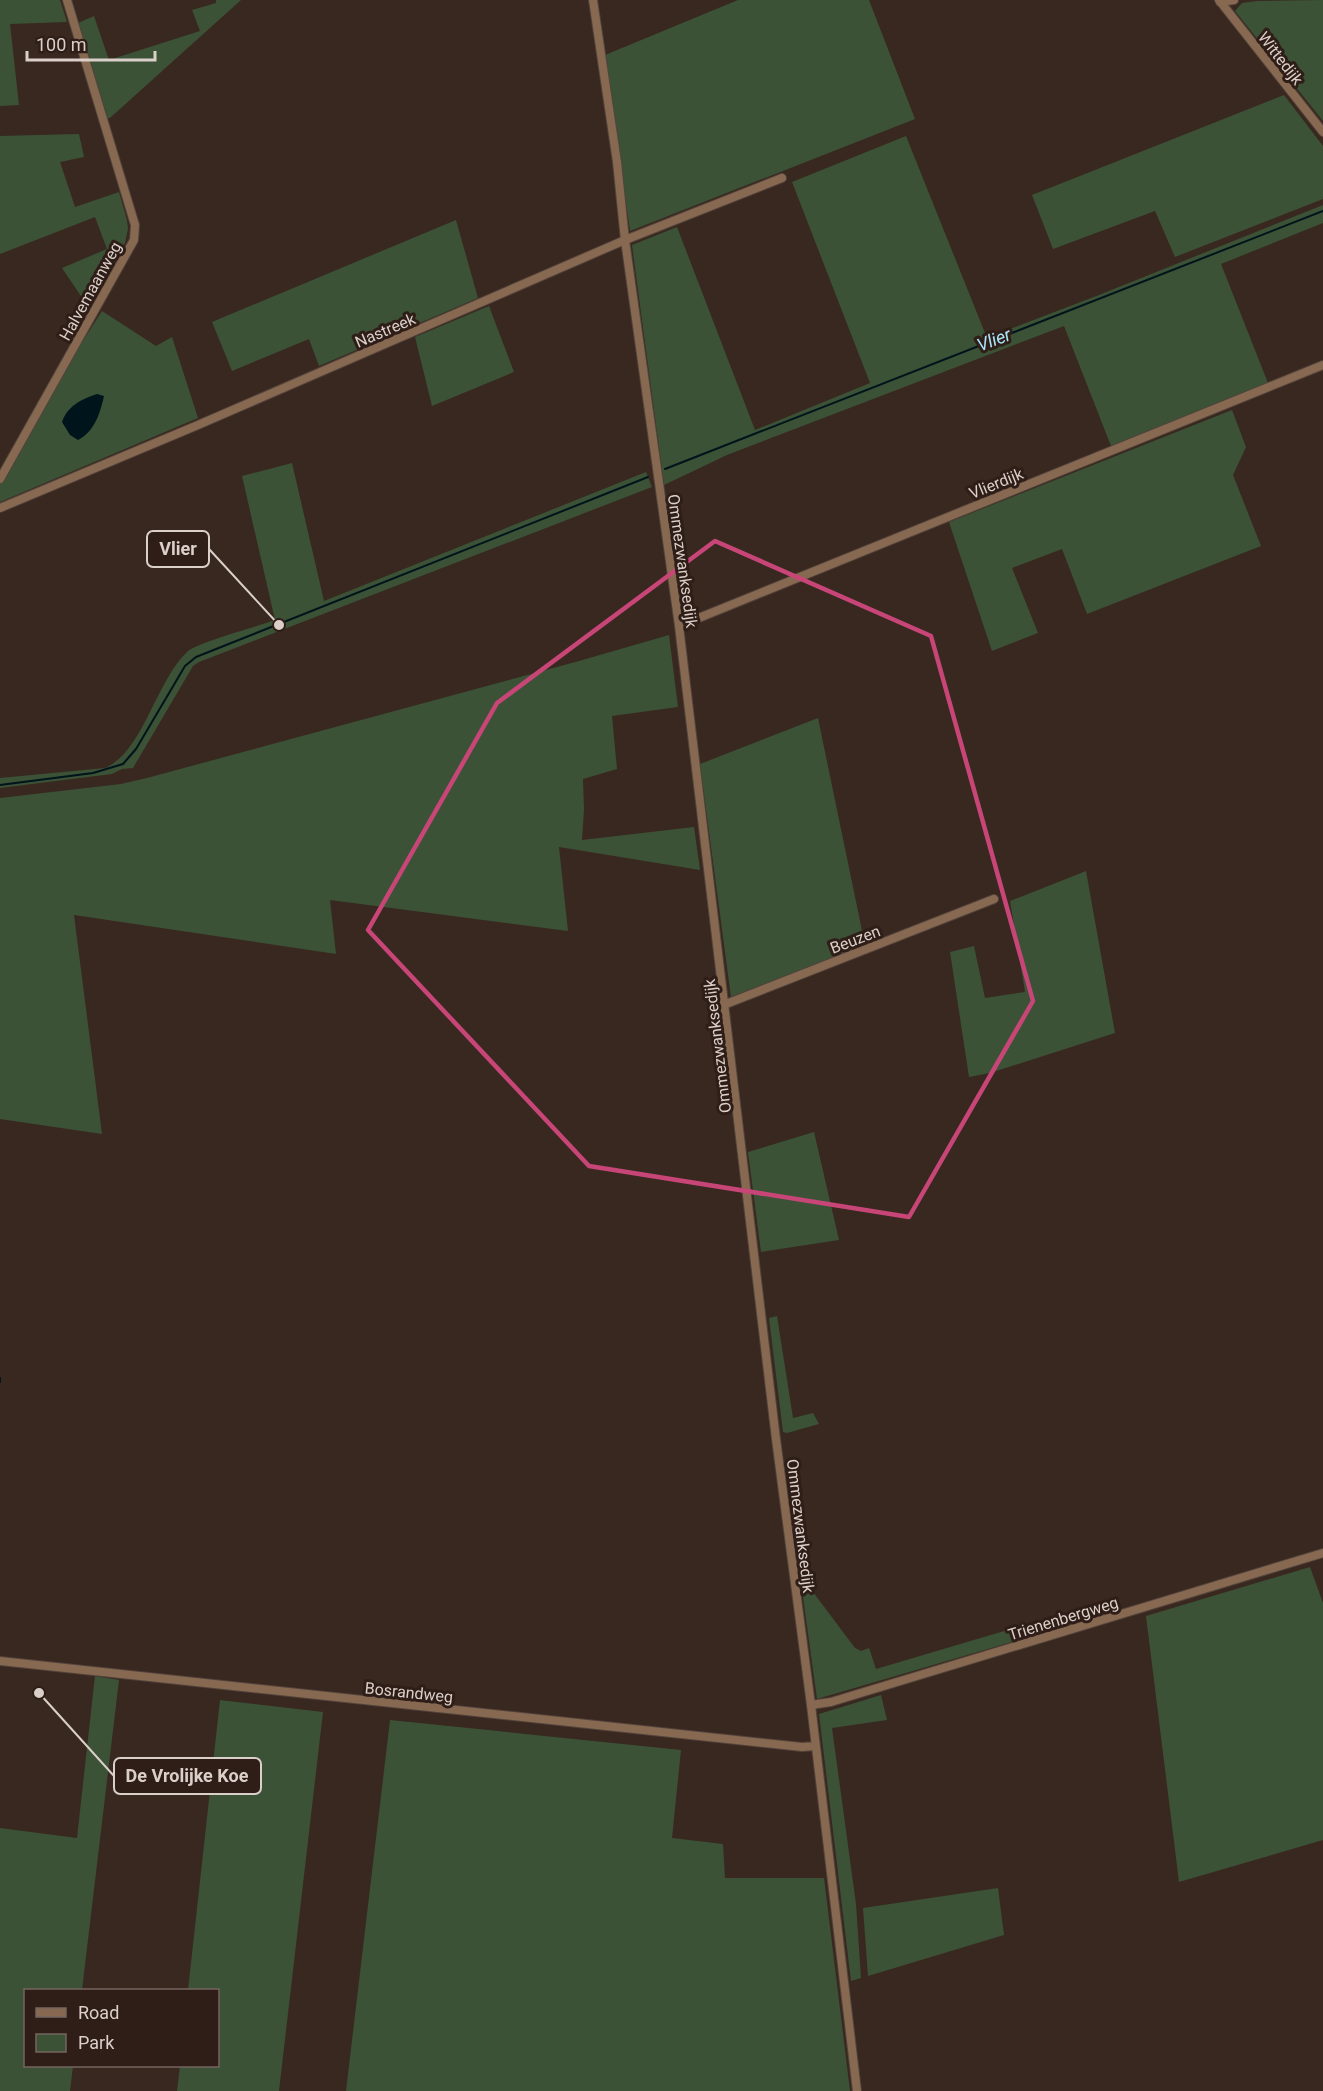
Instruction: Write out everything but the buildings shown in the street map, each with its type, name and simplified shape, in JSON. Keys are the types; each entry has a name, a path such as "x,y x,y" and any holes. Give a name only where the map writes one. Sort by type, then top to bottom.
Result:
{"street":[{"name":"Halvemaanweg","path":"0,479 134,240 135,225 67,0"},
{"name":"Ommezwanksedijk","path":"592,0 617,162 625,240 679,626 857,2091"},
{"path":"1220,1 1234,0"},
{"name":"Wittedijk","path":"1220,1 1323,132"},
{"name":"Nastreek","path":"0,508 209,421 625,240 782,177"},
{"name":"Vlierdijk","path":"679,626 1323,365"},
{"name":"Beuzen","path":"726,1004 994,899"},
{"name":"Trienenbergweg","path":"811,1705 831,1702 1323,1552"},
{"name":"Bosrandweg","path":"0,1661 802,1747 815,1746"}],"highlighted area":[{"path":"715,541 931,636 1033,1001 909,1217 589,1166 368,930 497,703"}],"green space":[{"path":"0,0 60,0 67,22 10,24 19,105 0,106"},
{"path":"216,0 241,0 106,120 78,23 94,16 109,60 200,31 192,10 216,3"},
{"path":"738,0 869,0 915,119 630,231 605,55"},
{"path":"1323,0 1323,121 1235,11 1242,3 1257,1"},
{"path":"1284,95 1323,146 1323,199 1175,257 1155,211 1053,249 1032,195"},
{"path":"79,134 84,157 60,162 75,207 119,192 128,229 125,243 89,308 62,268 107,249 95,217 0,254 0,136"},
{"path":"906,136 987,338 1323,205 1323,223 1221,264 1268,383 1111,446 1064,326 727,455 664,485 632,245 677,227 755,430 870,383 792,182"},
{"path":"456,220 478,298 319,366 309,339 232,371 212,322"},
{"path":"489,306 514,372 432,406 415,337"},
{"path":"102,311 156,346 172,337 198,418 0,502 0,482 59,378"},
{"path":"1232,410 1246,447 1233,475 1261,546 1087,614 1062,549 1012,568 1038,633 992,651 949,522"},
{"path":"292,463 324,601 646,472 652,487 199,662 193,666 133,768 122,769 112,774 0,788 0,778 105,768 118,760 129,747 166,680 187,652 214,640 275,620 242,476"},
{"path":"669,635 678,707 612,716 617,769 583,779 582,840 694,827 700,870 559,847 568,931 330,900 336,954 74,915 102,1134 0,1119 0,798 121,784 147,778"},
{"path":"818,718 865,945 731,997 700,764"},
{"path":"1086,871 1115,1033 990,1073 969,1077 950,952 974,946 985,998 1025,992 1010,901"},
{"path":"814,1132 839,1240 761,1252 748,1152"},
{"path":"777,1316 793,1418 813,1413 819,1424 787,1433 783,1432 769,1318"},
{"path":"1310,1567 1323,1603 1323,1840 1179,1882 1146,1616"},
{"path":"801,1582 810,1588 855,1648 861,1651 869,1648 876,1669 1011,1629 1015,1641 817,1699"},
{"path":"95,1676 119,1680 82,1989 24,1989 24,2067 73,2067 70,2091 0,2091 0,1828 77,1838"},
{"path":"881,1695 887,1720 832,1728 856,1904 861,1978 851,1981 819,1714"},
{"path":"220,1700 323,1712 279,2091 177,2091 180,2067 219,2067 219,1989 188,1989"},
{"path":"390,1720 681,1750 672,1838 723,1844 725,1878 824,1878 850,2091 346,2091"},
{"path":"998,1888 1004,1935 868,1976 863,1908"}],"water":[{"path":"97,394 104,396 98,415 89,432 78,440 70,435 62,422 64,416 76,404"}],"waterway":[{"name":"Vlier","path":"665,469 1323,211"},
{"name":"Vlier","path":"0,785 93,773 123,764 136,749 185,666 196,657 648,477"}],"place":[{"name":"Vlier","path":"279,625"},
{"name":"De Vrolijke Koe","path":"39,1693"}]}
